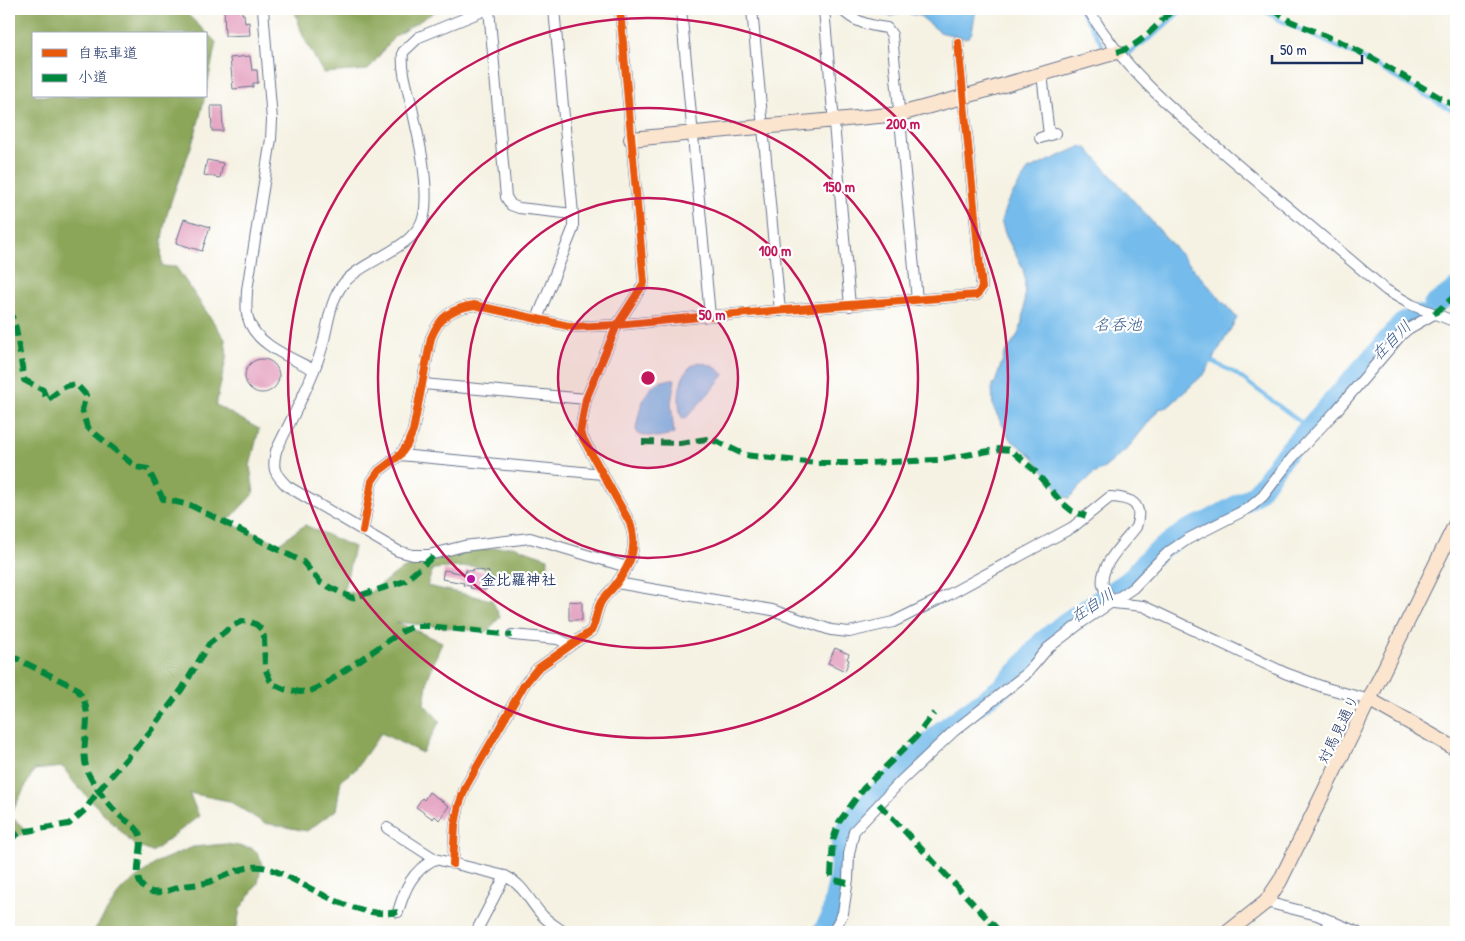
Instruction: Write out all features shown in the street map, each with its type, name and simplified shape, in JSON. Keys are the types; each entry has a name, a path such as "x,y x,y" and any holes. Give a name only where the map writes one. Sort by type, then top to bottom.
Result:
{"street":[{"path":"263,9 272,120 271,139 246,307 252,328 258,337 314,370"},
{"path":"573,214 518,208 511,205 506,197 488,9 419,37 403,52 404,76 416,125 423,167 425,209 422,224 410,238 353,274 338,290 321,353 276,451 275,473 287,486 398,551 413,555 430,555 464,546 530,538 626,567"},
{"path":"537,318 573,229 554,9"},
{"path":"453,864 456,825 466,786 524,685 538,669 591,631 596,623 601,602 617,583 634,552 634,536 630,524 580,433 582,412 586,399 617,325 644,283 620,9"},
{"path":"682,9 710,316"},
{"path":"752,9 780,311"},
{"path":"824,9 850,306"},
{"path":"842,9 849,17 874,26 887,28 892,35 917,300"},
{"path":"1088,9 1103,34 1117,52 1174,111 1386,290 1406,302 1456,322"},
{"path":"364,531 372,480 379,471 400,455 414,431 431,338 436,324 447,314 460,307 474,305 573,327 977,296 982,288 958,42"},
{"path":"631,140 900,114 1117,52"},
{"path":"1042,74 1048,135"},
{"path":"833,932 843,913 848,879 849,854 854,832 900,782 952,732 1025,675 1048,648 1082,622 1134,588 1170,551 1188,539 1249,508 1263,496 1292,458 1336,411 1400,336 1408,329 1434,314"},
{"path":"423,384 586,399"},
{"path":"400,455 603,474"},
{"path":"617,583 772,610 831,630 849,632 893,622 932,602 1073,527 1110,497 1131,500 1139,512 1136,527 1105,568 1103,587 1113,603"},
{"name":"対馬見通り","path":"1228,932 1266,902 1280,881 1306,832 1456,524"},
{"path":"1113,603 1143,606 1285,673 1326,688 1370,700 1456,749"},
{"path":"512,635 558,639 570,645"},
{"path":"387,828 435,859 505,876 521,886 543,916 564,932"},
{"path":"398,912 413,876 422,865 435,859"},
{"path":"478,928 505,876"},
{"path":"1266,902 1300,910 1356,932"},
{"path":"1321,932 1332,921"}],"green space":[{"path":"9,9 182,9 206,32 32,32 32,98 204,98 193,141 166,218 161,250 162,266 176,267 225,339 227,355 216,405 259,429 250,466 254,493 227,522 279,543 305,525 354,547 344,591 366,595 402,569 460,552 513,546 548,558 547,578 503,581 480,566 433,569 427,586 492,600 500,617 487,632 396,622 442,642 428,678 424,704 440,721 422,753 381,733 355,770 341,780 336,810 307,831 264,823 229,801 189,793 199,816 152,852 134,845 75,784 63,767 34,770 10,816 30,833 9,837"},
{"path":"294,9 439,9 394,37 368,70 323,73 303,36"},
{"path":"208,34 216,42 208,82"},
{"path":"225,844 252,848 262,862 258,883 240,909 236,932 93,932 121,890 157,862 193,847"}],"water":[{"path":"873,9 976,9 972,32 969,37 964,38 940,32 920,16 901,12 892,16 874,13"},
{"name":"名呑池","path":"1082,146 1083,148 1086,147 1237,318 1205,373 1168,407 1159,409 1128,448 1103,469 1092,475 1069,498 1064,497 1032,456 1010,439 993,407 992,384 995,383 1005,353 1020,331 1024,314 1025,279 1023,269 1006,236 1001,221 1007,203 1028,170"},
{"path":"699,362 716,368 724,375 685,419 682,418 680,411 680,386 687,371 692,365"},
{"path":"675,379 671,403 674,434 657,437 639,435 636,430 641,407 646,396 654,385"}],"building":[{"path":"224,9 242,9 245,23 249,22 250,35 225,36"},
{"path":"250,56 252,70 257,70 258,83 253,83 253,87 233,89 230,58"},
{"path":"211,106 222,106 223,131 212,131"},
{"path":"207,160 223,163 220,178 204,175"},
{"path":"184,219 210,227 202,251 176,243"},
{"path":"262,359 274,364 279,376 274,388 262,393 250,388 245,376 250,364"},
{"name":"金比羅神社","path":"473,569 489,572 486,590 470,588 471,586 463,585 464,583 442,579 444,570 465,574 466,570 472,571"},
{"path":"569,601 582,602 582,620 569,620"},
{"path":"835,648 849,654 845,671 828,663"},
{"path":"429,792 449,806 439,820 435,816 433,819 416,807"}],"waterway":[{"path":"1080,9 1102,44"},
{"path":"1127,54 1153,36 1183,9"},
{"path":"1262,9 1279,20 1363,59 1456,113"},
{"name":"在自川","path":"1433,306 1456,289"},
{"name":"在自川","path":"823,932 831,918 839,878 842,839 849,824 861,810 943,730 1001,688 1022,667 1042,642 1065,623 1129,581 1151,556 1186,531 1209,521 1252,497 1282,458 1402,324 1417,315"},
{"path":"1211,361 1235,373 1302,423 1314,424"}],"marked path":[{"path":"1117,52 1141,40 1174,9"},
{"path":"1272,9 1290,21 1343,43 1379,62 1456,107"},
{"path":"1434,314 1456,295"},
{"path":"9,308 16,328 24,380 43,390 47,400 66,386 76,384 86,395 82,410 87,427 136,467 148,469 163,499 190,505 303,562 321,583 352,598 405,581 437,553"},
{"path":"642,442 680,443 707,439 718,442 745,455 816,463 938,460 1000,449 1011,450 1034,470 1061,502 1072,511 1086,516"},
{"path":"9,840 21,832 69,824 85,810 99,790 149,733 182,689 209,644 232,626 242,621 251,622 262,630 265,668 273,684 284,689 300,692 310,691 325,684 401,632 414,626 512,635"},
{"path":"9,655 76,688 83,698 87,719 84,752 85,764 89,775 99,791 119,815 134,826 140,835 139,881 149,891 168,891 182,886 205,883 235,871 259,867 275,871 346,905 373,912 398,912"},
{"path":"847,883 835,880 831,876 833,840 839,822 863,789 916,737 934,713"},
{"path":"879,804 1000,932"}],"cycle path":[{"path":"453,864 455,825 459,805 466,786 524,685 537,669 591,631 601,602 626,570 632,555 633,540 630,523 580,433 586,399 617,325 644,283 620,9"},
{"path":"363,531 372,481 379,471 400,455 407,445 413,431 431,338 442,319 453,311 474,305 573,327 977,295 982,288 958,42"}],"place":[{"name":"金比羅神社","path":"471,579"}]}
